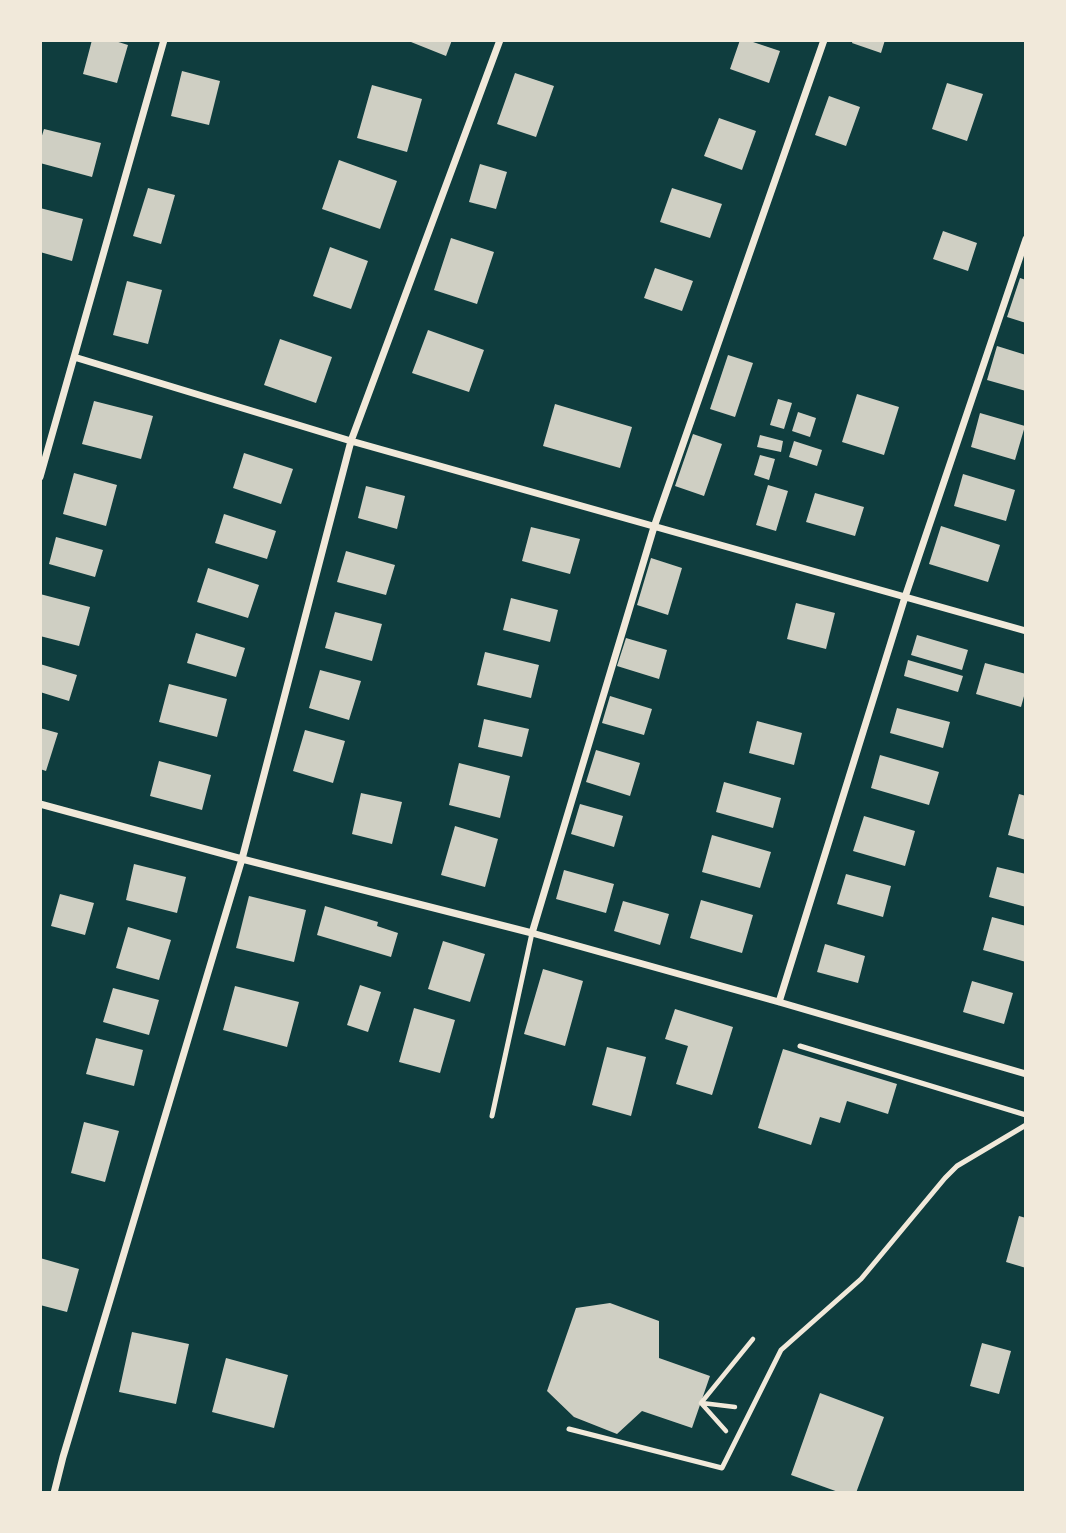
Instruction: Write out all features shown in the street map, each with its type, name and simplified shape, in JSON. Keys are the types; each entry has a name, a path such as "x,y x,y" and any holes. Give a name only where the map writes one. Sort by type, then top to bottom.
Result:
{"street":[{"path":"40,477 164,40"},
{"path":"54,1493 242,859 351,441 500,40"},
{"path":"532,933 654,527 824,40"},
{"path":"779,1002 905,597 1026,239"},
{"path":"74,357 351,441 1026,631"},
{"path":"40,804 532,933 1026,1074"}],"lane":[{"path":"492,1116 532,933"},
{"path":"800,1046 1026,1115"},
{"path":"569,1429 722,1468 781,1350 861,1279 957,1166 1026,1125"}],"path":[{"path":"701,1403 753,1339"},
{"path":"701,1403 752,1409"},
{"path":"701,1403 735,1442"}],"building":[{"path":"92,40 112,40 128,45 117,83 83,74"},
{"path":"406,40 452,40 446,56"},
{"path":"740,40 780,51 769,83 730,69"},
{"path":"853,40 885,40 881,53 852,43"},
{"path":"182,71 220,81 209,125 171,116"},
{"path":"515,73 554,86 536,137 497,124"},
{"path":"947,83 983,94 967,141 932,129"},
{"path":"372,85 422,99 407,152 357,138"},
{"path":"829,96 860,107 846,146 815,135"},
{"path":"719,118 756,131 742,170 704,156"},
{"path":"44,129 101,143 92,177 40,163 40,142"},
{"path":"339,160 397,181 380,229 322,209"},
{"path":"480,164 507,172 496,209 469,202"},
{"path":"148,188 175,195 161,244 133,236"},
{"path":"672,188 722,204 710,238 660,222"},
{"path":"40,208 83,219 72,261 40,252"},
{"path":"943,231 977,243 968,271 933,259"},
{"path":"451,238 494,252 477,304 434,290"},
{"path":"330,247 368,261 351,309 313,296"},
{"path":"655,268 693,281 682,311 644,298"},
{"path":"1020,278 1026,280 1026,323 1007,317"},
{"path":"127,281 162,290 148,344 113,335"},
{"path":"428,330 484,350 469,392 412,373"},
{"path":"280,339 332,357 316,403 264,385"},
{"path":"997,346 1026,355 1026,391 987,380"},
{"path":"728,355 753,363 735,417 710,409"},
{"path":"857,394 899,407 884,455 842,442"},
{"path":"778,399 792,403 784,429 770,425"},
{"path":"94,401 153,416 141,459 82,444"},
{"path":"555,404 632,427 620,468 543,446"},
{"path":"798,412 816,418 810,437 792,431"},
{"path":"980,413 1025,426 1015,460 971,447"},
{"path":"693,434 722,444 704,496 675,486"},
{"path":"760,435 783,441 781,452 757,447"},
{"path":"794,441 822,450 817,466 789,457"},
{"path":"244,453 293,469 281,504 233,488"},
{"path":"760,455 775,459 769,480 754,475"},
{"path":"74,473 117,485 106,526 63,514"},
{"path":"963,474 1015,490 1006,521 954,506"},
{"path":"768,485 788,491 776,531 756,525"},
{"path":"366,486 405,496 397,529 358,518"},
{"path":"815,493 864,507 855,536 806,522"},
{"path":"224,514 276,531 267,559 215,543"},
{"path":"941,526 1000,545 988,582 929,564"},
{"path":"531,527 580,539 570,574 522,561"},
{"path":"56,537 103,550 95,577 49,564"},
{"path":"346,551 395,565 386,595 337,582"},
{"path":"651,558 682,568 668,615 637,605"},
{"path":"208,568 259,585 248,618 197,602"},
{"path":"40,594 90,607 79,646 40,636"},
{"path":"511,598 558,610 550,642 503,630"},
{"path":"796,603 835,613 826,649 787,639"},
{"path":"335,612 382,624 372,661 325,648"},
{"path":"196,633 245,648 236,677 187,663"},
{"path":"917,635 968,650 962,670 911,655"},
{"path":"626,638 667,650 659,679 617,666"},
{"path":"485,652 539,665 531,698 477,685"},
{"path":"908,660 963,676 958,692 904,676"},
{"path":"985,663 1026,674 1026,689 1021,707 976,694"},
{"path":"40,664 77,675 69,701 40,692"},
{"path":"320,670 361,681 349,720 309,708"},
{"path":"169,684 227,699 217,737 159,722"},
{"path":"610,696 652,709 644,735 602,723"},
{"path":"897,708 950,722 943,748 890,733"},
{"path":"484,719 529,729 522,757 478,747"},
{"path":"757,721 802,733 794,765 749,753"},
{"path":"40,728 58,733 46,771 40,769"},
{"path":"305,730 345,741 333,783 293,771"},
{"path":"596,750 640,763 630,796 586,782"},
{"path":"880,755 939,772 929,805 871,788"},
{"path":"159,761 211,775 202,810 150,796"},
{"path":"459,763 510,776 500,818 449,805"},
{"path":"724,782 781,798 773,828 716,812"},
{"path":"361,793 402,802 392,844 352,834"},
{"path":"1019,794 1026,796 1026,840 1008,835"},
{"path":"580,804 623,816 614,847 571,834"},
{"path":"864,816 915,831 905,866 853,851"},
{"path":"455,826 498,839 485,887 441,875"},
{"path":"712,835 771,852 760,888 702,872"},
{"path":"134,864 186,877 177,913 126,900"},
{"path":"997,867 1026,874 1026,907 989,897"},
{"path":"564,870 614,884 606,913 556,899"},
{"path":"846,874 891,886 883,917 837,904"},
{"path":"60,894 94,903 85,935 51,926"},
{"path":"249,896 306,910 294,962 236,948"},
{"path":"701,900 753,915 742,953 690,938"},
{"path":"623,901 669,914 660,945 614,931"},
{"path":"325,906 378,922 377,926 398,933 391,957 317,935"},
{"path":"992,917 1026,926 1026,962 983,950"},
{"path":"128,927 171,940 159,980 116,968"},
{"path":"443,941 485,954 470,1002 428,989"},
{"path":"825,944 865,956 858,983 817,972"},
{"path":"543,969 583,981 565,1046 524,1034"},
{"path":"972,981 1013,993 1004,1024 963,1012"},
{"path":"360,985 381,992 368,1032 347,1025"},
{"path":"235,986 299,1002 287,1047 223,1030"},
{"path":"113,988 159,1000 149,1035 103,1022"},
{"path":"414,1008 455,1020 440,1073 399,1062"},
{"path":"675,1009 733,1027 712,1095 676,1084 688,1046 665,1039"},
{"path":"96,1038 143,1050 134,1086 86,1074"},
{"path":"607,1047 646,1057 631,1116 592,1105"},
{"path":"783,1049 897,1084 888,1114 847,1101 840,1123 820,1117 811,1145 758,1128"},
{"path":"84,1122 119,1131 105,1182 71,1173"},
{"path":"1019,1216 1026,1218 1026,1268 1006,1262"},
{"path":"40,1258 79,1269 67,1312 40,1305"},
{"path":"610,1303 659,1321 659,1358 710,1376 692,1428 642,1411 617,1434 574,1417 547,1391 576,1308"},
{"path":"132,1332 189,1344 176,1404 119,1392"},
{"path":"982,1343 1011,1351 999,1394 970,1386"},
{"path":"226,1358 288,1375 274,1428 212,1412"},
{"path":"820,1393 884,1417 856,1493 841,1493 791,1475"}]}
